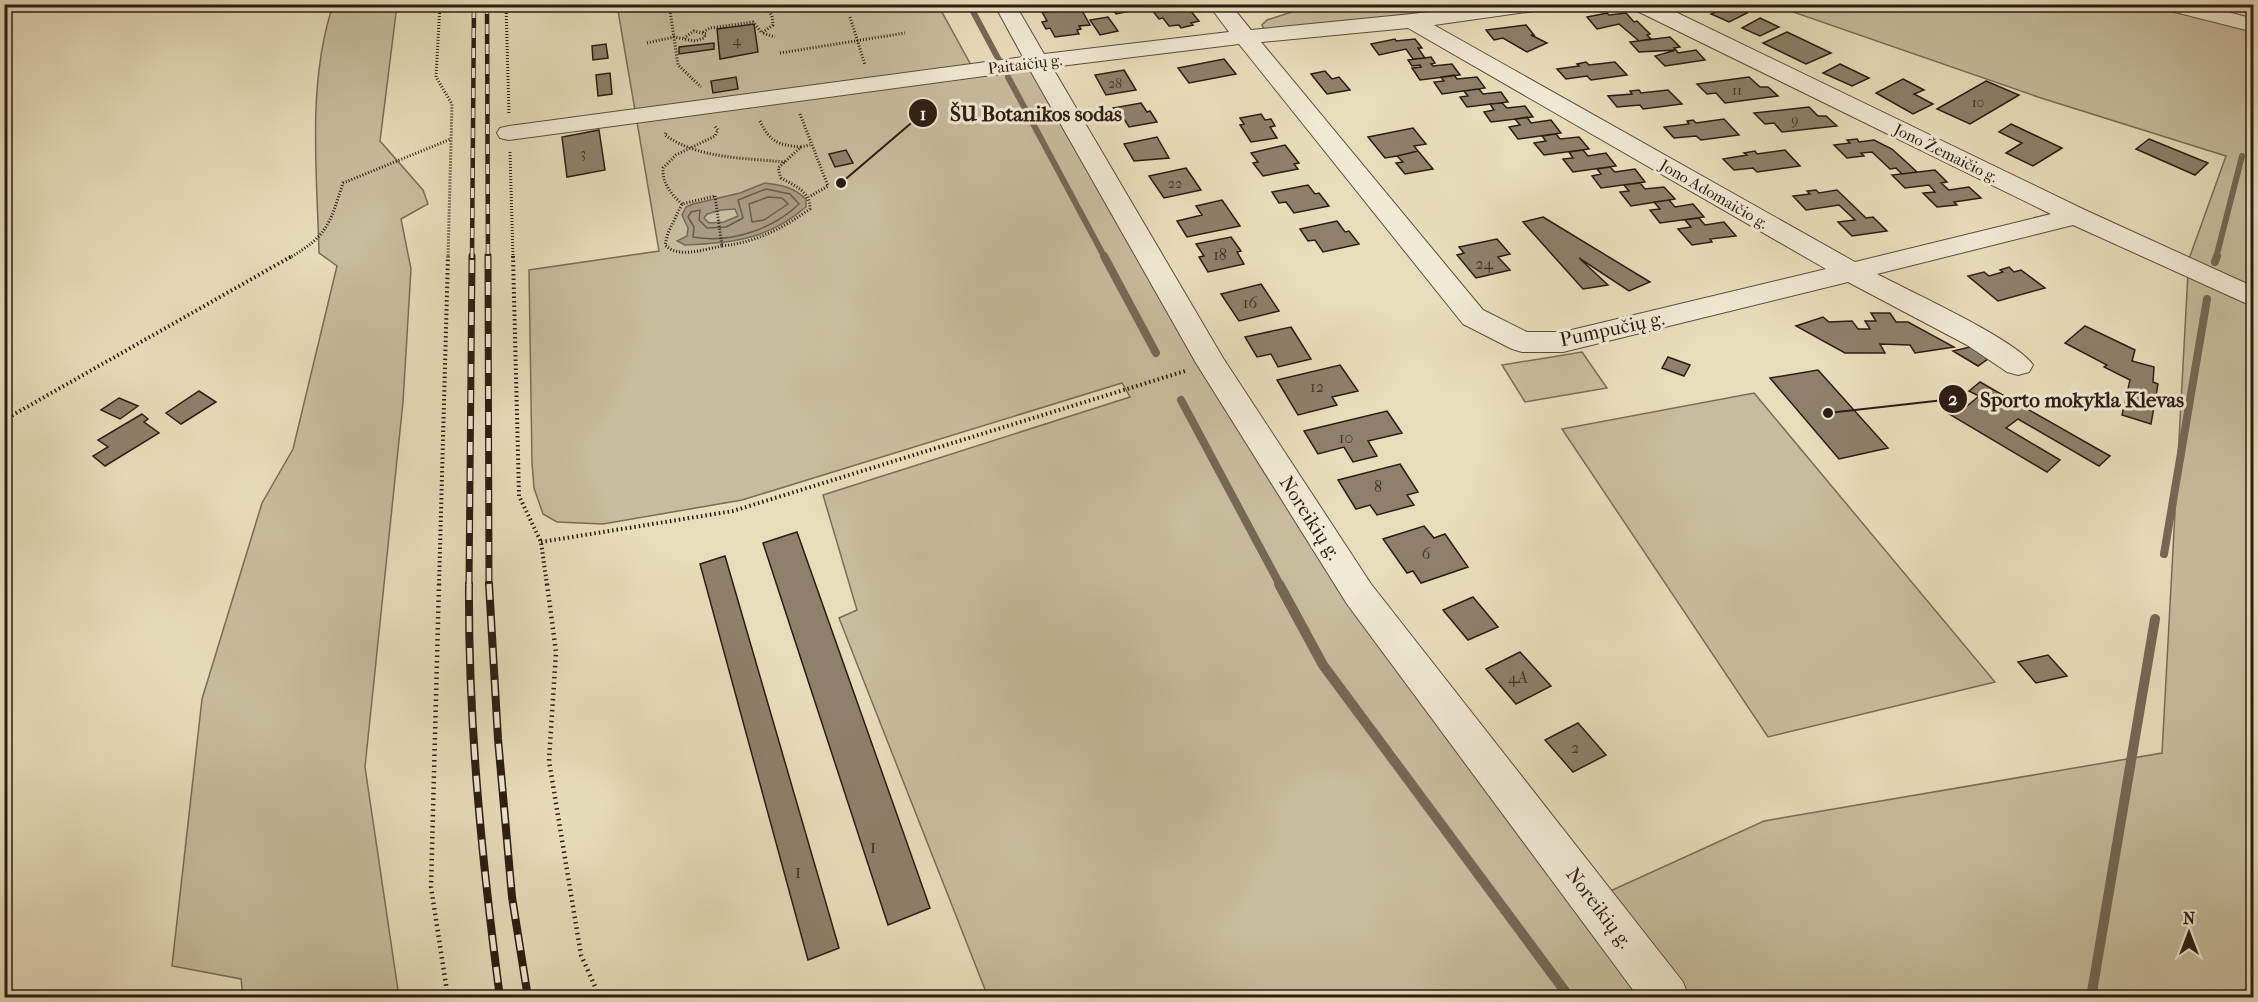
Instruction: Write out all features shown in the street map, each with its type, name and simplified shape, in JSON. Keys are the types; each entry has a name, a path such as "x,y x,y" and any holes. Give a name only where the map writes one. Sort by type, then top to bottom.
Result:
{"street":[{"name":"Noreikių g.","path":"1004,4 1211,363 1359,594 1667,998"},
{"name":"Pumpučių g.","path":"1218,4 1473,317 1522,342 1563,342 1591,336 2076,216"},
{"name":"Paitaičių g.","path":"509,132 713,112 793,94 1036,62 1243,37 1412,21 1541,4"},
{"name":"Jono Žemaičio g.","path":"1641,4 2076,216 2223,282 2253,298"},
{"path":"2171,4 2253,26"},
{"name":"Jono Adomaičio g.","path":"1412,21 1851,272 1977,338 2018,365"}],"path":[{"path":"440,4 436,77 452,104 431,887 448,998"},
{"path":"506,4 519,496 541,542 556,652 549,761 581,955 600,998"},
{"path":"669,4 676,38 678,65 694,79 713,112 718,129 715,136 665,161 660,170 662,181 682,204"},
{"path":"762,33 774,25 772,16 763,4"},
{"path":"850,17 865,66"},
{"path":"647,43 684,38 692,32 703,32 710,28 753,22 762,33 775,37"},
{"path":"684,38 688,42 699,41 706,36 703,32"},
{"path":"780,52 905,33"},
{"path":"793,94 810,144 828,186 809,197"},
{"path":"756,117 767,135 782,145 801,147 810,144"},
{"path":"669,129 665,135 672,143 688,149 785,162"},
{"path":"4,420 313,244 331,220 343,183 451,139"},
{"path":"682,204 668,233 665,245 671,251 681,253 722,245 746,244 766,238 810,209 812,201 809,197 781,178 778,168 801,147"},
{"path":"682,204 715,196 720,213 718,221 722,245"},
{"path":"541,542 733,511 1211,363"}],"shaded area":[{"path":"333,5 397,5 380,141 423,190 428,204 401,219 411,269 403,402 365,767 399,997 243,997 241,979 172,966 202,699 262,503 293,449 337,266 319,253 316,160 320,65"},
{"path":"617,5 938,5 976,74 1029,67 1206,378 1584,903 1764,821 2162,753 2188,273 2253,304 2253,997 988,997 839,618 857,610 823,495 1130,397 1122,383 742,500 603,524 557,522 543,514 534,488 532,463 529,270 659,251"},
{"path":"1313,5 1498,5 1272,29 1264,29 1262,25 1267,20"},
{"path":"1773,5 2171,5 2253,26 2253,292 2189,259 2226,156 2041,98"},
{"path":"1582,352 1607,388 1525,402 1502,365"},
{"path":"1754,393 1995,682 1768,737 1562,429"}],"water":[{"path":"765,183 787,187 806,199 806,207 792,218 764,233 735,241 685,245 677,241 687,236 688,228 682,215 686,207 740,193","holes":["735,209 738,216 724,222 709,223 704,218 707,214"]}],"building":[{"path":"1179,4 1184,11 1190,10 1199,21 1181,28 1179,25 1169,26 1163,18 1159,19 1148,5"},
{"path":"1066,5 1068,8 1080,7 1090,25 1079,26 1081,29 1077,30 1079,34 1055,37 1050,28 1046,29 1042,22 1047,21 1042,12 1047,12 1045,8"},
{"path":"1126,5 1130,11 1116,14 1112,8"},
{"path":"1730,5 1747,13 1729,22 1711,14"},
{"path":"1607,13 1609,15 1626,13 1650,34 1647,35 1651,39 1639,41 1619,24 1597,29 1587,17"},
{"path":"1108,17 1118,31 1100,35 1090,20"},
{"path":"1760,18 1779,27 1760,36 1742,28"},
{"path":"754,24 758,52 720,59 717,29"},
{"path":"1526,25 1534,35 1531,35 1547,43 1527,52 1503,38 1494,40 1486,30"},
{"path":"1787,32 1831,53 1806,64 1763,43"},
{"path":"1670,37 1680,47 1674,48 1676,50 1639,52 1630,42"},
{"path":"1395,39 1396,41 1415,39 1422,48 1418,48 1425,58 1413,59 1406,49 1379,55 1371,44"},
{"path":"714,43 714,49 679,54 679,47"},
{"path":"606,44 608,58 593,60 592,46"},
{"path":"1676,50 1678,53 1696,50 1705,60 1665,66 1655,56"},
{"path":"1431,57 1435,63 1431,64 1433,66 1452,64 1460,75 1420,80 1412,68 1421,67 1420,65 1412,66 1408,60"},
{"path":"1224,59 1236,74 1189,83 1178,68"},
{"path":"1586,62 1589,65 1615,62 1627,75 1591,80 1587,76 1566,79 1557,69 1579,66 1577,64"},
{"path":"1840,64 1869,78 1852,86 1823,73"},
{"path":"1124,70 1136,90 1106,95 1095,75"},
{"path":"1325,71 1332,79 1339,77 1350,90 1327,94 1311,74"},
{"path":"610,73 612,94 598,96 596,75"},
{"path":"1454,75 1457,79 1477,77 1485,88 1442,94 1434,82 1444,81 1441,77"},
{"path":"736,77 738,89 713,93 711,81"},
{"path":"1749,77 1760,87 1768,87 1778,96 1725,103 1716,93 1707,94 1697,84"},
{"path":"1903,79 1924,90 1914,94 1933,104 1913,114 1876,93"},
{"path":"1986,81 2019,95 1970,124 1937,109"},
{"path":"1479,89 1483,94 1501,92 1508,102 1467,107 1460,97 1468,96 1464,91"},
{"path":"1639,90 1641,93 1668,90 1682,104 1643,109 1640,105 1617,107 1608,96 1632,94 1630,91"},
{"path":"1141,103 1157,122 1129,127 1123,117 1119,118 1113,108"},
{"path":"1502,103 1507,108 1525,106 1533,117 1491,122 1484,112 1494,110 1490,104"},
{"path":"1809,107 1818,116 1826,116 1837,126 1782,132 1774,123 1765,124 1754,113"},
{"path":"1261,114 1265,120 1271,119 1275,126 1270,127 1277,138 1251,142 1240,125 1244,124 1240,118"},
{"path":"1527,117 1531,123 1551,120 1561,133 1518,139 1509,127 1520,125 1515,119"},
{"path":"1724,119 1739,135 1701,140 1696,136 1674,138 1664,127 1689,124 1687,121 1693,120 1696,123"},
{"path":"2011,124 2062,148 2033,166 2006,153 2022,143 1999,132"},
{"path":"1413,128 1426,144 1414,146 1418,151 1397,156 1385,158 1368,137"},
{"path":"599,130 605,170 567,177 562,137"},
{"path":"1556,134 1560,139 1579,137 1589,149 1544,155 1534,143 1546,141 1542,136"},
{"path":"1157,137 1169,158 1134,161 1124,144"},
{"path":"1857,139 1859,142 1874,140 1892,149 1917,172 1902,174 1896,168 1890,169 1872,152 1861,153 1864,156 1847,158 1834,145 1850,143 1847,140"},
{"path":"2149,139 2208,163 2195,175 2136,149"},
{"path":"1285,145 1299,163 1294,164 1298,169 1263,176 1253,163 1258,162 1251,153"},
{"path":"846,150 853,163 835,167 829,154"},
{"path":"1583,150 1588,156 1606,153 1616,166 1573,172 1563,159 1573,158 1569,152"},
{"path":"1785,150 1800,166 1757,172 1753,168 1734,170 1723,159 1747,155 1744,153 1755,151 1757,154"},
{"path":"1418,151 1433,169 1405,174 1396,163 1403,162 1397,156"},
{"path":"1610,167 1615,172 1635,169 1645,182 1601,188 1592,176 1601,174 1597,169"},
{"path":"1186,168 1201,190 1164,198 1149,176"},
{"path":"1935,170 1947,182 1941,183 1949,190 1969,187 1981,198 1954,202 1957,205 1937,207 1923,193 1935,192 1929,185 1905,188 1892,175"},
{"path":"1640,183 1645,189 1664,187 1675,199 1631,206 1620,192 1629,191 1624,185"},
{"path":"1308,185 1315,194 1319,193 1329,206 1294,213 1286,202 1279,203 1272,192"},
{"path":"1816,190 1819,193 1837,190 1866,218 1873,217 1887,231 1852,236 1838,222 1855,220 1839,205 1806,210 1793,196 1810,194 1807,191"},
{"path":"1222,200 1240,226 1187,237 1177,221 1202,215 1196,206"},
{"path":"1669,200 1675,207 1693,204 1704,217 1660,223 1650,210 1660,209 1654,202"},
{"path":"1543,217 1650,282 1629,291 1579,258 1608,285 1583,289 1523,222"},
{"path":"1699,218 1705,225 1724,222 1736,236 1710,239 1712,242 1692,245 1678,229 1691,227 1685,220"},
{"path":"1337,221 1345,232 1349,231 1359,244 1323,252 1315,240 1308,241 1300,229"},
{"path":"1231,237 1241,251 1237,252 1244,264 1208,272 1199,257 1204,256 1196,244"},
{"path":"1497,239 1510,254 1498,257 1510,270 1476,278 1457,255 1464,253 1459,247"},
{"path":"2009,267 2014,272 2021,270 2045,288 1998,301 1968,276 1984,272 1989,276 2003,272 2000,270"},
{"path":"1261,284 1279,311 1239,321 1221,294"},
{"path":"1871,313 1890,313 1896,322 1908,322 1954,347 1915,353 1910,345 1880,344 1885,353 1845,353 1796,326 1823,317 1829,322 1852,321 1858,329 1870,329 1865,321 1876,321"},
{"path":"2085,326 2135,350 2132,361 2154,367 2153,382 2158,384 2151,424 2122,415 2130,380 2065,343"},
{"path":"1291,327 1311,359 1278,367 1271,354 1257,357 1245,337"},
{"path":"1974,346 1992,356 1978,366 1953,351"},
{"path":"1668,357 1690,365 1684,376 1662,368"},
{"path":"1340,365 1358,391 1332,397 1337,405 1298,415 1277,380"},
{"path":"1818,370 1888,448 1839,459 1770,378"},
{"path":"1980,382 2110,456 2099,466 2018,419 2006,428 2060,460 2047,472 1944,411 1958,400 1967,406 1979,396 1969,391"},
{"path":"199,391 216,402 181,424 166,413"},
{"path":"119,398 138,406 120,419 101,410"},
{"path":"1387,411 1402,433 1368,441 1377,456 1353,462 1344,447 1318,454 1304,431"},
{"path":"142,414 148,419 144,422 159,433 105,466 93,456 108,447 98,440"},
{"path":"1400,464 1418,492 1407,495 1414,505 1377,515 1370,505 1356,509 1338,480"},
{"path":"1424,526 1434,538 1445,534 1468,567 1421,583 1413,571 1407,573 1383,539"},
{"path":"797,532 930,908 888,925 763,543"},
{"path":"725,556 839,948 808,960 700,564"},
{"path":"1473,597 1498,627 1468,640 1443,610"},
{"path":"1520,652 1551,686 1516,704 1486,669"},
{"path":"2048,655 2067,676 2036,683 2018,662"},
{"path":"1578,723 1606,755 1573,772 1545,740"}],"waterway":[{"path":"969,4 1000,62"},
{"path":"1008,77 1105,258"},
{"path":"2216,258 2242,156"},
{"path":"1104,256 1156,353"},
{"path":"2215,262 2217,256"},
{"path":"2164,554 2207,299"},
{"path":"1181,400 1280,585"},
{"path":"1279,584 1323,665 1570,998"},
{"path":"2091,998 2155,619"}],"railway":[{"path":"472,258 474,4"},
{"path":"487,4 488,258"},
{"path":"469,585 472,256"},
{"path":"488,256 489,585"},
{"path":"489,584 498,739 512,897 528,998"},
{"path":"469,585 471,688 477,791 500,998"}],"place":[{"name":"ŠU Botanikos sodas","path":"841,183"},
{"name":"Sporto mokykla Klevas","path":"1828,413"}]}
